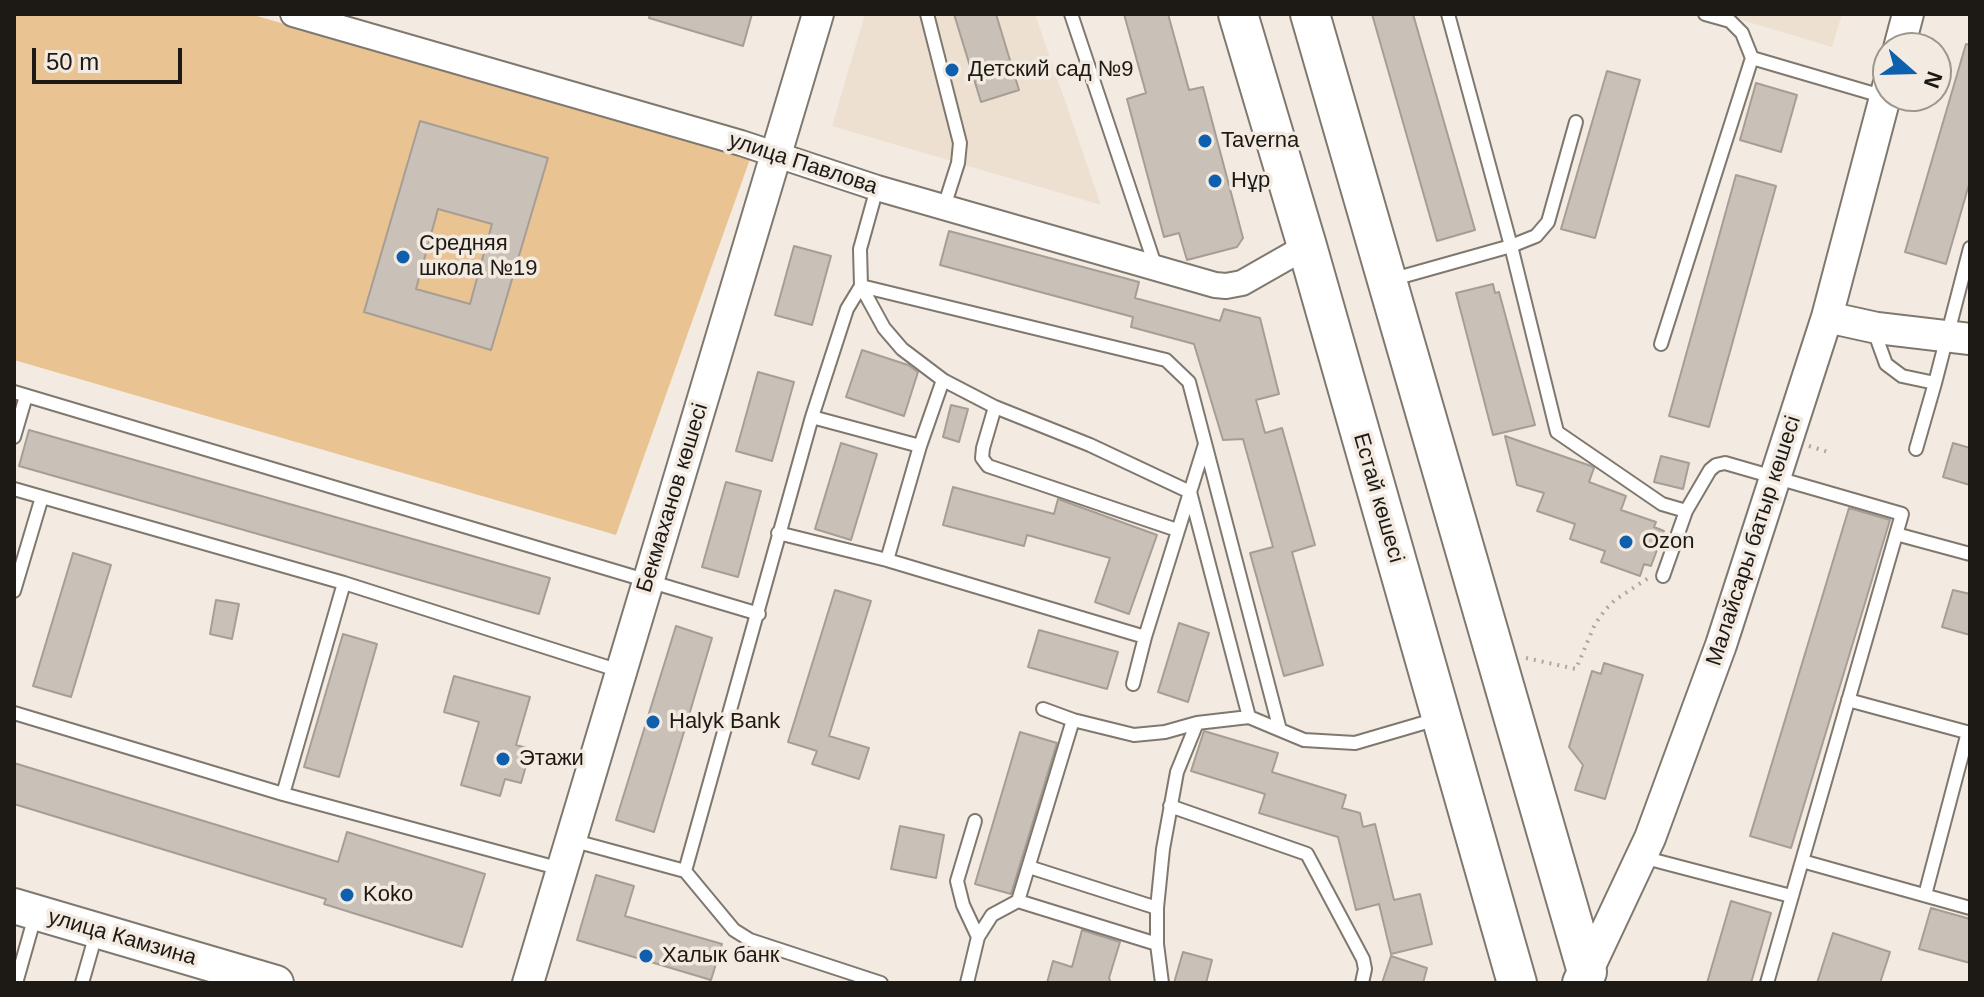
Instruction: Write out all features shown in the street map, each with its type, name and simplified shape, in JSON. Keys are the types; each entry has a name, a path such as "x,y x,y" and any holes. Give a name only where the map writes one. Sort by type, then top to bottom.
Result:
{"main road":[{"name":"Естай көшесі","path":"1238,14 1517,983"},
{"path":"1310,14 1585,978"},
{"name":"улица Камзина","path":"25,909 276,983"}],"street":[{"name":"улица Павлова","path":"293,14 329,19 775,154 877,188 1226,286 1254,278 1307,246"},
{"name":"Бекмаханов көшесі","path":"528,983 818,14"},
{"name":"Малайсары батыр көшесі","path":"1585,978 1642,857 1721,645 1827,317 1881,112"},
{"path":"1827,317 1877,328 1959,337"}],"lane":[{"path":"927,14 960,143 958,163 944,207"},
{"path":"1071,14 1156,268"},
{"path":"1448,14 1511,246 1557,432 1662,504 1686,511"},
{"path":"1661,344 1752,58 1742,33 1730,21 1705,14"},
{"path":"1752,58 1872,88"},
{"path":"1386,281 1536,236 1548,222 1576,122"},
{"path":"877,188 860,249 861,286 884,328 902,349 943,380 995,407 1090,445 1190,492"},
{"path":"1916,449 1935,383 1959,337 1970,248"},
{"path":"685,871 812,417 847,309 861,286"},
{"path":"861,286 1166,360 1189,382 1280,730"},
{"path":"1877,328 1878,342 1886,364 1902,376 1935,383"},
{"path":"887,560 943,380"},
{"path":"14,437 20,394 759,614"},
{"path":"995,407 983,448 982,458 988,466 1177,530"},
{"path":"812,417 920,446"},
{"path":"1133,684 1205,444"},
{"path":"1665,571 1686,511 1716,465 1740,466 1902,514 1767,983"},
{"path":"14,489 344,583 621,671"},
{"path":"1190,492 1249,717"},
{"path":"14,591 42,497"},
{"path":"778,533 887,560 1145,637"},
{"path":"1896,534 1970,554"},
{"path":"283,794 344,583"},
{"path":"1848,700 1969,733 1925,895"},
{"path":"1043,709 1134,735 1249,717 1304,740 1355,743 1440,718"},
{"path":"14,713 283,794 562,869"},
{"path":"967,983 978,937 992,915 1018,901 1073,720"},
{"path":"1162,983 1157,908 1170,806 1177,772 1197,723"},
{"path":"1170,806 1307,854 1363,959 1365,969 1362,983"},
{"path":"975,821 957,881 963,905 978,937"},
{"path":"571,840 685,871 734,930 750,940 881,983"},
{"path":"1642,857 1791,896"},
{"path":"1802,861 1970,908"},
{"path":"1029,867 1157,908"},
{"path":"1018,901 1157,944"},
{"path":"16,983 25,909"},
{"path":"82,983 97,931"}],"path":[{"path":"1526,658 1576,669 1595,624 1605,610 1615,600 1665,571"}],"shaded area":[{"path":"14,14 250,14 750,159 616,535 14,360"},
{"name":"Детский сад №9","path":"865,14 1035,14 1101,205 832,126"},
{"path":"1722,14 1842,14 1832,47"}],"building":[{"path":"650,14 752,14 743,46 649,18"},
{"path":"954,14 996,14 1019,90 981,102"},
{"path":"1124,14 1168,14 1189,90 1203,87 1243,238 1237,247 1187,260 1179,233 1164,237 1127,99 1146,93"},
{"path":"1372,14 1413,14 1475,230 1437,241"},
{"path":"1966,44 1970,45 1970,181 1946,264 1905,252 1946,112 1952,112 1952,92"},
{"path":"1607,71 1640,80 1595,238 1561,229"},
{"path":"1756,83 1797,95 1781,152 1740,140"},
{"name":"Средняя школа №19","path":"420,121 548,158 491,350 364,312","holes":["438,209 492,224 470,304 416,289"]},
{"path":"1736,175 1776,186 1709,427 1669,416"},
{"path":"949,231 1139,282 1135,298 1220,321 1224,309 1260,318 1279,394 1256,400 1265,433 1282,428 1315,545 1292,552 1323,665 1284,676 1250,553 1273,547 1243,439 1223,440 1194,344 1131,327 1133,317 940,265"},
{"path":"794,246 831,256 812,325 775,315"},
{"path":"1493,284 1495,293 1499,292 1535,425 1493,435 1456,293"},
{"path":"862,350 908,365 918,372 904,416 846,397"},
{"path":"758,372 794,382 772,461 736,451"},
{"path":"951,405 968,409 959,442 943,437"},
{"path":"29,430 550,578 539,614 19,466"},
{"path":"1505,436 1591,466 1594,468 1589,482 1626,496 1621,510 1656,522 1654,527 1664,531 1651,566 1644,564 1640,576 1601,562 1605,551 1570,539 1575,524 1537,511 1544,493 1517,485"},
{"path":"841,443 877,454 851,540 815,529"},
{"path":"1953,443 1970,448 1970,485 1943,477"},
{"path":"1661,456 1689,463 1683,489 1654,482"},
{"path":"726,482 761,491 738,577 702,567"},
{"path":"953,487 1054,514 1058,499 1157,535 1129,614 1095,602 1110,558 1027,535 1024,546 943,525"},
{"path":"1849,508 1890,520 1791,848 1750,836"},
{"path":"73,553 111,565 71,697 33,686"},
{"path":"835,590 871,601 829,736 869,748 859,779 812,764 817,751 788,742"},
{"path":"1953,590 1970,594 1970,635 1942,627"},
{"path":"216,600 239,604 232,639 210,634"},
{"path":"1179,623 1209,633 1188,702 1158,692"},
{"path":"676,626 712,638 654,832 616,820"},
{"path":"1039,630 1118,652 1107,689 1028,667"},
{"path":"343,634 377,644 339,777 304,767"},
{"path":"1604,663 1643,675 1605,799 1575,790 1583,765 1569,747 1592,671 1601,674"},
{"path":"454,676 530,697 516,745 531,749 521,783 505,779 500,796 461,785 479,722 444,712"},
{"path":"1204,731 1278,753 1272,772 1346,795 1342,808 1360,813 1363,827 1375,824 1394,900 1420,894 1432,944 1391,954 1379,904 1356,910 1338,837 1259,813 1265,794 1191,771"},
{"path":"1020,732 1057,743 1011,894 975,884"},
{"path":"14,763 338,862 347,832 485,874 462,947 324,904 326,899 14,804"},
{"path":"900,826 944,835 936,878 891,869"},
{"path":"596,875 634,886 625,916 722,944 711,980 577,940"},
{"path":"1731,901 1771,913 1751,983 1707,983"},
{"path":"1931,908 1970,919 1970,963 1919,949"},
{"path":"1082,930 1120,942 1109,978 1111,983 1047,983 1053,961 1072,967"},
{"path":"1833,933 1890,952 1880,983 1817,983"},
{"path":"1183,952 1212,960 1206,983 1174,983"},
{"path":"1391,956 1427,968 1423,983 1382,983"}],"place":[{"name":"Детский сад №9","path":"952,70"},
{"name":"Taverna","path":"1205,141"},
{"name":"Нұр","path":"1215,181"},
{"name":"Средняя школа №19","path":"403,257"},
{"name":"Ozon","path":"1626,542"},
{"name":"Halyk Bank","path":"653,722"},
{"name":"Этажи","path":"503,759"},
{"name":"Koko","path":"347,895"},
{"name":"Халык банк","path":"646,956"}]}
